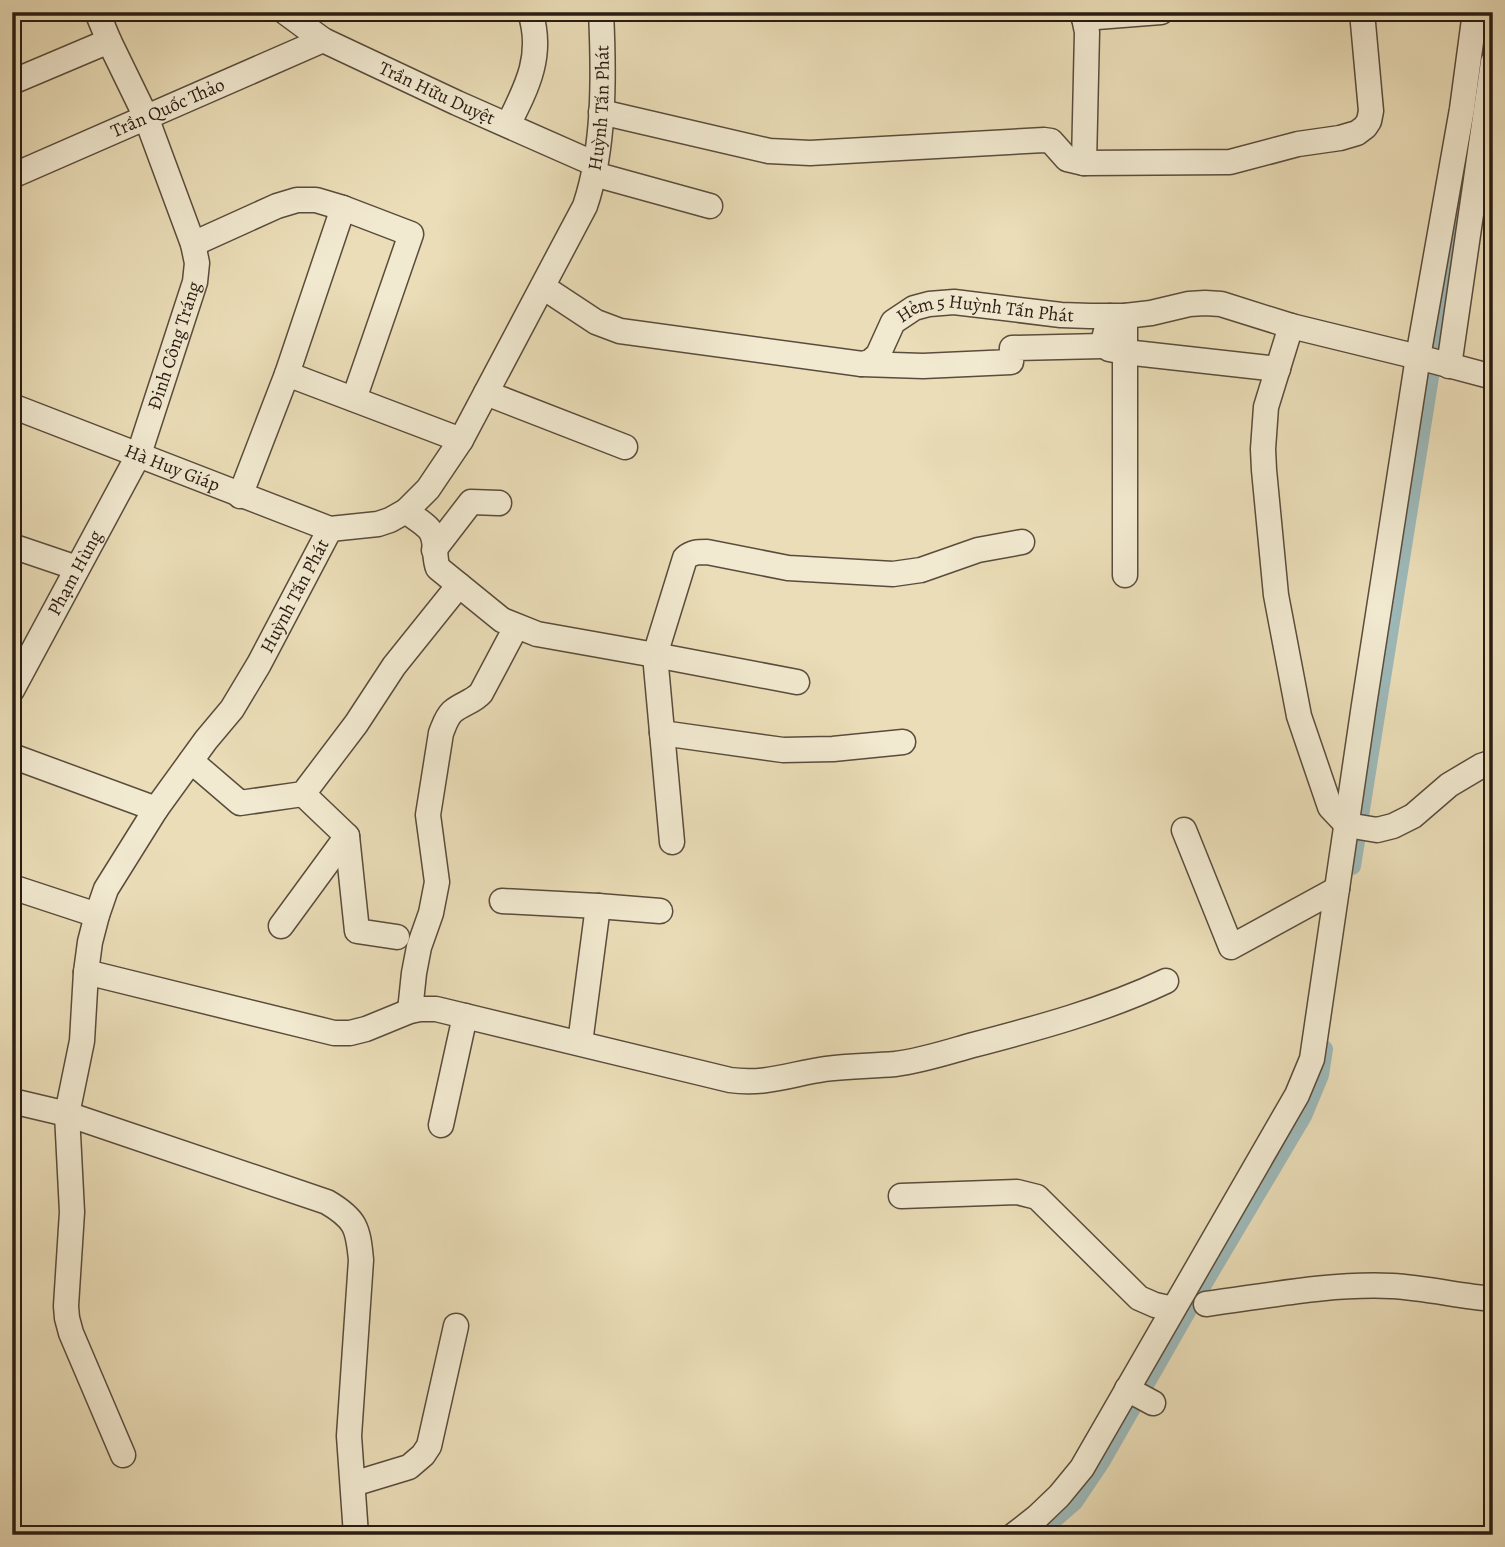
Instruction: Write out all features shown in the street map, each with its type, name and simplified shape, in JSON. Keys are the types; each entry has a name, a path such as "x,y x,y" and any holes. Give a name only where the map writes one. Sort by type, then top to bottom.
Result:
{"street":[{"name":"Đinh Công Tráng","path":"97,12 146,117 193,244 197,263 195,282 139,454"},
{"name":"Trần Hữu Duyệt","path":"285,12 323,40 508,125 594,169 709,206"},
{"path":"508,125 527,88 534,61 536,33 530,12"},
{"name":"Huỳnh Tấn Phát","path":"123,1455 67,1318 66,1284 72,1212 67,1114 82,1041 86,972 97,915 106,889 156,809 232,709 259,664 330,529 378,524 406,511 428,489 461,440 585,206 592,185 604,63 601,12"},
{"path":"1084,163 1087,32 1083,15 1161,12"},
{"path":"601,112 769,151 788,153 1049,141 1067,159 1084,163 1230,162 1298,144 1340,138 1357,133 1365,127 1371,111 1362,12"},
{"path":"1432,361 1475,12"},
{"name":"Trần Quốc Thảo","path":"12,176 323,40"},
{"path":"12,82 109,41"},
{"path":"1014,1535 1059,1496 1082,1468 1297,1095 1312,1059 1347,825 1432,361 1493,62"},
{"path":"193,244 277,206 297,200 316,200 343,208 411,234 354,399"},
{"path":"240,496 287,374 343,208"},
{"path":"543,287 596,322 620,331 862,363 922,366 1012,362 1012,348 1102,346 1117,316"},
{"name":"Hẻm 5 Huỳnh Tấn Phát","path":"862,363 870,362 878,355 893,322 915,308 929,304 954,302 1061,315 1117,316 1151,313 1189,304 1213,303 1493,377"},
{"path":"1117,316 1125,352 1125,575"},
{"path":"1292,326 1266,407 1263,449 1276,595 1299,716 1329,807 1347,825 1377,830 1394,826 1413,816 1449,785 1480,766 1493,762"},
{"path":"1096,346 1125,352 1278,369"},
{"path":"287,374 461,440"},
{"path":"486,393 625,447"},
{"name":"Hà Huy Giáp","path":"12,406 330,529"},
{"name":"Phạm Hùng","path":"12,690 139,454"},
{"path":"434,550 471,502 499,503"},
{"path":"406,511 429,529 438,568 502,620 516,627 557,639 797,682"},
{"path":"672,842 654,655 685,558 697,552 707,552 788,568 893,574 921,570 978,550 1022,542"},
{"path":"12,546 78,568"},
{"path":"191,761 240,803 303,794 356,724 394,666 459,585"},
{"path":"410,1011 419,947 435,898 436,867 428,816 441,733 452,713 475,700 481,693 516,627"},
{"path":"662,733 783,750 833,750 903,742"},
{"path":"12,756 156,809"},
{"path":"303,794 347,836 357,931 397,937"},
{"path":"1184,831 1231,947 1338,889"},
{"path":"281,926 347,836"},
{"path":"12,887 97,915"},
{"path":"502,901 660,911"},
{"path":"580,1043 598,906"},
{"path":"86,972 334,1032 350,1033 410,1011 436,1009 748,1083 824,1070 896,1064 943,1053 1026,1031 1120,1001 1166,981"},
{"path":"441,1125 465,1016"},
{"path":"12,1101 67,1114 327,1202 343,1211 353,1223 359,1237 361,1260 349,1436 356,1535"},
{"path":"901,1196 1017,1192 1037,1197 1139,1298 1173,1309"},
{"path":"1206,1304 1322,1288 1390,1286 1431,1289 1493,1299"},
{"path":"353,1484 409,1467 429,1446 456,1326"},
{"path":"1127,1389 1153,1403"}],"waterway":[{"path":"1481,57 1488,12"},
{"path":"1352,866 1460,189"},
{"path":"1036,1535 1074,1502 1101,1462 1303,1116 1320,1075 1324,1049"}]}
